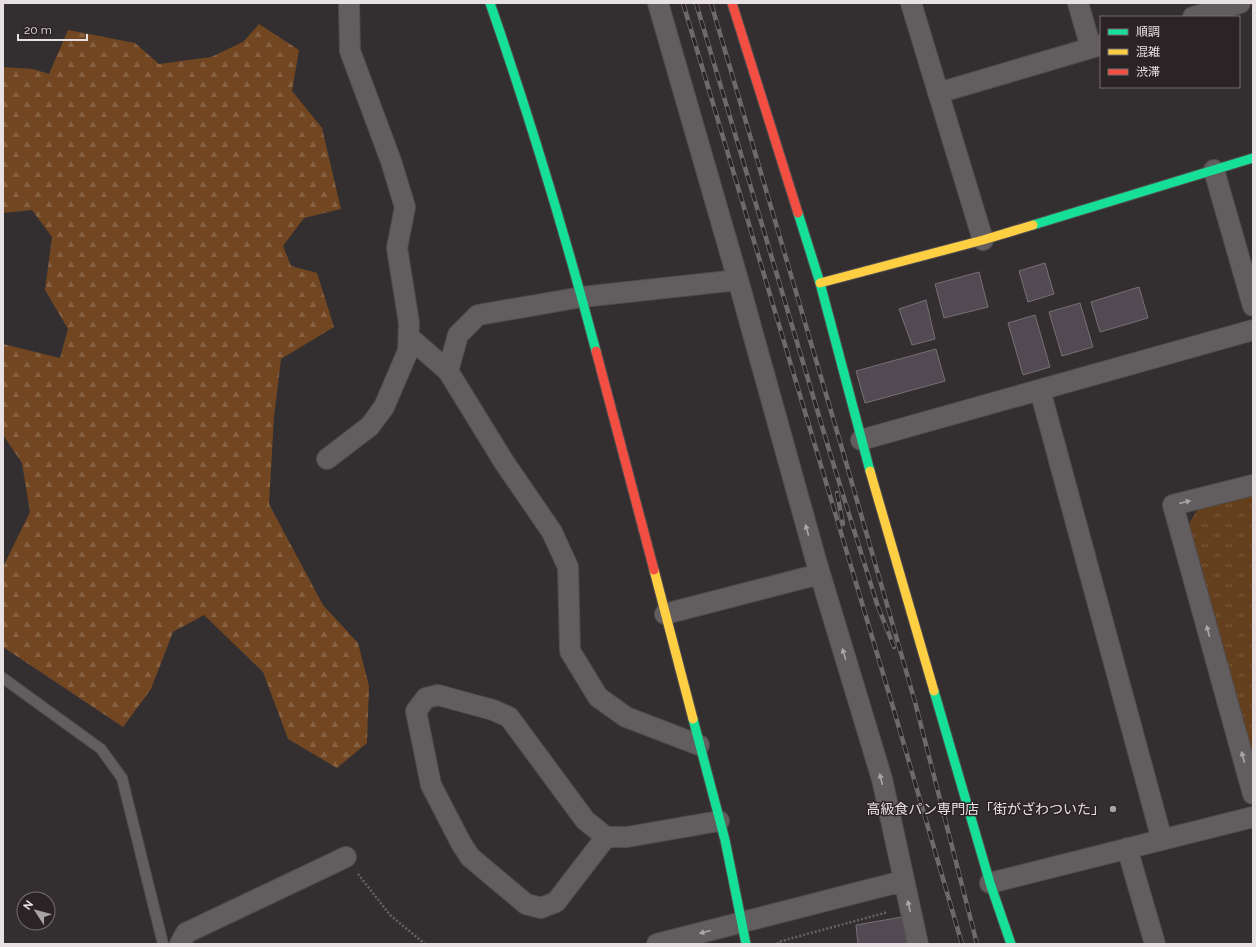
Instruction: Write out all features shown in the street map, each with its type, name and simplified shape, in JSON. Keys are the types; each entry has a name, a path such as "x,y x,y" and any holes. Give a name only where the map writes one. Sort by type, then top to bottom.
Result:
{"street":[{"path":"327,459 370,426 384,407 408,351 409,337 409,323 397,248 405,207 391,161 350,52 349,3"},
{"path":"490,3 516,78 582,297 719,821 746,944"},
{"path":"658,3 738,280 820,574 882,779 903,881 918,944"},
{"path":"732,3 820,283 861,440 990,883 1011,944"},
{"path":"911,3 983,240"},
{"path":"938,93 1096,46 1078,3"},
{"path":"1195,16 1219,6 1240,3"},
{"path":"820,283 983,240 1253,158"},
{"path":"1214,170 1253,306"},
{"path":"448,371 458,335 478,315 582,297 738,280"},
{"path":"861,440 1253,330"},
{"path":"409,337 448,371 504,462 552,532 568,567 570,650 598,697 626,717 699,745"},
{"path":"1040,390 1162,840"},
{"path":"1253,485 1173,505 1253,794"},
{"path":"665,614 820,574"},
{"path":"606,837 556,902 541,908 526,904 470,857 461,843 431,785 416,711 426,698 438,695 493,710 509,717 585,820 606,837 627,837 719,821"},
{"path":"990,883 1253,817"},
{"path":"1127,848 1155,944"},
{"path":"180,944 186,933 346,858"},
{"path":"657,944 903,881"}],"lane":[{"path":"3,678 101,749 122,778 163,944"}],"path":[{"path":"346,858 390,916 425,944"},
{"path":"778,944 778,942 889,911"}],"green space":[{"path":"259,24 299,50 292,91 322,128 341,209 304,218 283,246 291,266 317,273 334,327 281,359 274,417 269,504 323,605 358,643 369,686 367,743 337,768 288,739 263,672 204,615 173,632 151,689 123,727 3,647 3,567 30,512 22,463 3,435 3,344 60,358 68,329 45,290 52,237 32,210 3,213 3,67 33,69 49,74 68,30 135,43 159,64 211,57 243,42"},
{"path":"1253,495 1253,767 1188,525 1198,509"}],"building":[{"path":"1045,263 1054,294 1028,302 1019,271"},
{"path":"979,272 988,307 944,318 935,284"},
{"path":"1139,287 1148,318 1100,332 1091,302"},
{"path":"926,300 935,339 912,345 899,309"},
{"path":"1080,303 1093,347 1062,356 1049,312"},
{"path":"1035,315 1050,367 1023,375 1008,323"},
{"path":"936,349 945,381 865,403 856,371"},
{"path":"902,917 907,944 858,944 856,925"}],"railway":[{"path":"683,3 893,707 962,944"},
{"path":"696,3 830,453 877,604 894,647"},
{"path":"711,3 915,702 977,944"},
{"path":"837,493 843,524"}],"traffic: fast":[{"path":"490,3 546,176 596,351"},
{"path":"1033,225 1253,158"},
{"path":"798,213 820,283 870,471"},
{"path":"934,691 990,883 1011,944"},
{"path":"693,719 725,840 746,944"}],"traffic: slow":[{"path":"820,283 983,240 1033,225"},
{"path":"870,471 934,691"},
{"path":"654,570 693,719"}],"traffic: jam":[{"path":"732,3 798,213"},
{"path":"596,351 654,570"}],"place":[{"name":"高級食パン専門店「街がざわついた」","path":"1113,809"}]}
